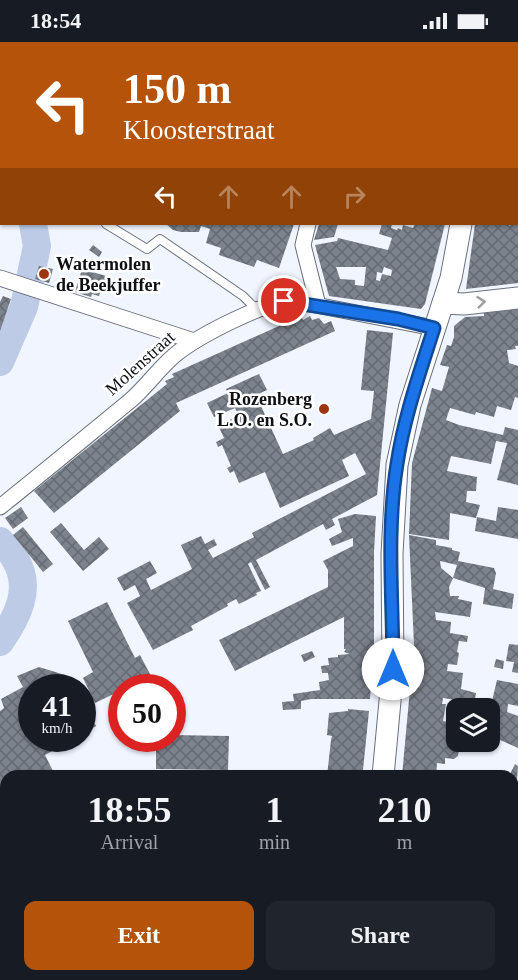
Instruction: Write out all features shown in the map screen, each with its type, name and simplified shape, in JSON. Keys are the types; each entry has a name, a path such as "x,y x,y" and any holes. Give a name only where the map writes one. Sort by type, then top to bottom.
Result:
{"main road":[{"path":"383,770 393,669 392,554 397,465 410,405 454,267 461,225"},
{"path":"443,303 464,304 518,298"}],"street":[{"path":"308,225 303,245 318,305"},
{"path":"2,278 194,341"},
{"name":"Molenstraat","path":"0,507 144,389 174,356 194,341 257,310 284,301 318,305 434,328"}],"lane":[{"path":"108,225 147,249 160,239 243,296 257,310"}],"building":[{"path":"167,225 294,225 279,268 257,260 254,267 219,255 221,248 206,243 210,229 201,226 199,232 173,230"},
{"path":"319,225 338,225 334,237 314,240"},
{"path":"382,225 392,225 391,228 402,230 403,225 413,228 414,225 445,225 425,304 421,309 329,296 315,245 337,241 338,238 388,250 392,238 379,234","holes":["336,267 366,267 364,286 355,285 355,280 340,279","384,267 392,270 391,276 382,274 380,281 376,280 377,272 382,273"]},
{"path":"475,225 518,225 518,283 466,289"},
{"path":"93,245 102,252 99,257 89,250"},
{"name":"Watermolen de Beekjuffer","path":"39,266 53,269 49,283 35,279"},
{"path":"82,269 106,276 99,296 92,294 91,297 75,292"},
{"path":"3,296 11,299 0,331 0,302"},
{"path":"518,309 518,346 515,346 516,349 507,350 509,363 518,366 518,398 515,397 511,410 497,406 494,417 476,412 475,415 450,408 446,420 503,435 505,427 518,430 518,485 497,480 507,443 496,441 491,464 451,456 447,471 477,477 476,491 467,491 466,502 480,505 476,518 450,513 449,540 409,534 412,463 432,388 442,391 449,367 440,365 447,345 451,346 454,326 465,317 484,316 484,313"},
{"path":"301,316 303,320 310,316 312,320 319,318 324,324 331,321 335,331 176,403 180,411 54,513 34,491 167,384 165,381 174,377 172,374"},
{"path":"367,330 393,333 377,495 332,519 335,525 326,530 323,524 256,560 270,587 265,590 251,562 248,564 261,591 256,593 257,595 239,604 236,599 227,604 228,606 191,626 193,630 153,650 127,603 140,596 135,585 124,591 117,578 150,561 157,573 146,579 151,590 192,569 181,545 201,536 205,544 214,539 217,545 208,550 213,558 254,537 252,533 366,474 355,453 342,460 349,476 280,508 265,472 239,483 234,471 230,473 227,468 231,466 222,445 218,447 216,442 224,438 218,425 239,416 235,408 214,417 207,403 228,393 226,389 259,374 267,390 256,395 283,454 314,440 313,438 330,428 334,435 371,419 374,391 361,390"},
{"path":"21,507 28,518 13,529 5,518"},
{"path":"498,507 518,510 518,539 475,531 477,517 496,521"},
{"path":"355,514 376,516 374,646 370,699 311,699 301,701 301,709 283,710 282,702 294,701 293,694 320,690 319,682 329,680 328,673 322,673 321,666 329,665 328,658 350,654 344,652 346,649 344,649 344,617 235,671 219,640 328,587 328,570 323,561 353,546 353,538 332,546 329,539 342,532 338,519"},
{"path":"61,523 84,550 99,537 109,549 83,571 50,532"},
{"path":"23,527 53,564 43,572 13,535"},
{"path":"409,535 436,540 436,545 460,552 458,561 494,568 496,573 493,589 514,594 512,609 483,604 485,588 453,578 449,587 450,596 459,596 458,599 472,602 470,617 435,612 436,620 451,622 450,633 468,636 467,642 459,641 457,665 448,664 447,671 463,673 461,689 476,693 475,698 443,698 442,704 446,704 443,721 446,722 446,752 459,752 458,756 454,759 445,758 445,764 437,763 436,770 403,770 414,645","holes":["440,561 457,565 453,578 441,568"]},
{"path":"107,602 135,658 140,655 150,674 108,674 108,697 96,703 96,674 90,674 93,672 68,621"},
{"path":"509,644 518,645 518,673 512,672 514,662 506,661"},
{"path":"312,651 315,657 304,662 301,655"},
{"path":"496,659 504,661 503,669 494,667"},
{"path":"39,667 62,674 22,674"},
{"path":"497,680 518,684 518,706 508,704 507,712 518,716 518,748 500,740 500,698 493,698"},
{"path":"18,690 18,752 50,752 45,755 52,770 0,770 0,711 4,708 1,699"},
{"path":"348,709 369,711 363,770 328,770 332,736 327,735 329,713 348,711"},
{"path":"186,735 229,736 228,770 156,769 156,752 186,752"},
{"path":"515,764 518,766 518,770 512,770"}],"waterway":[{"path":"0,362 24,307 37,246 33,225"},
{"path":"0,541 12,554 23,581 23,592 17,613 0,642"}],"place":[{"name":"Watermolen de Beekjuffer","path":"44,274"},
{"name":"Rozenberg L.O. en S.O.","path":"324,409"}],"route":[{"path":"284,301 398,319 434,328 405,424 393,497 393,669"}]}
